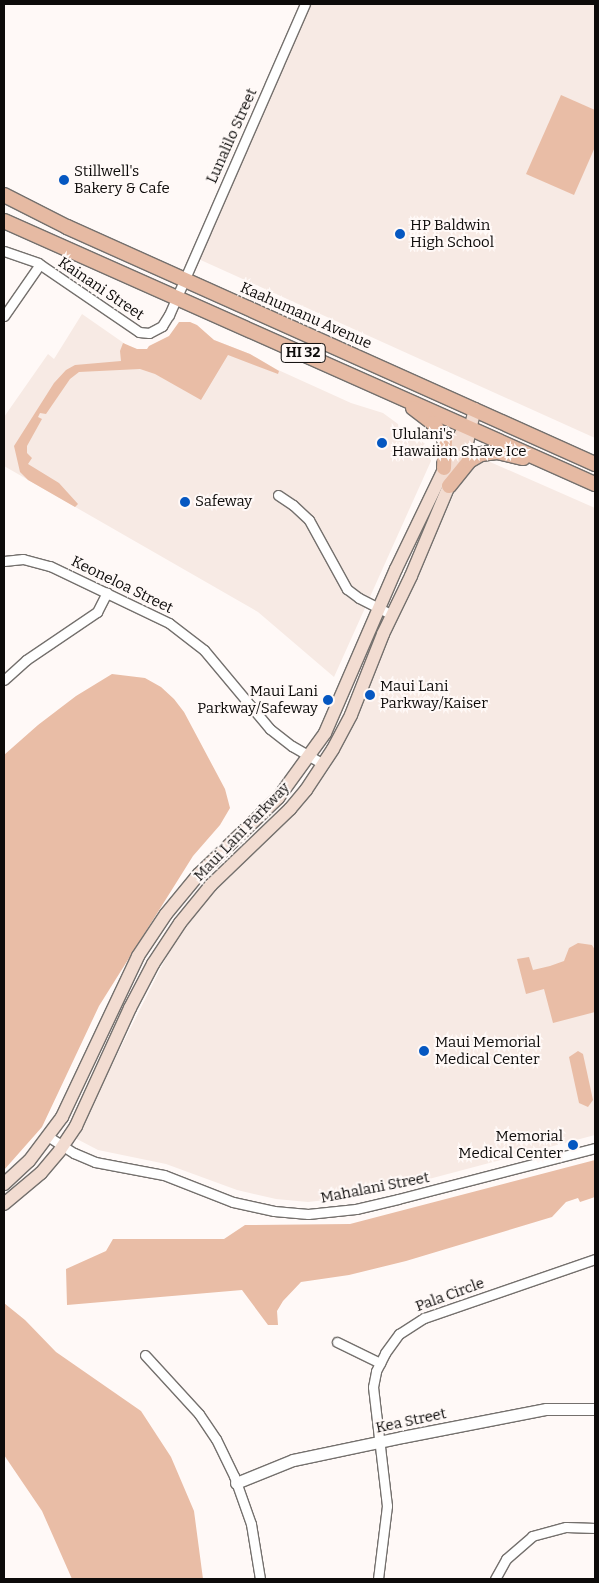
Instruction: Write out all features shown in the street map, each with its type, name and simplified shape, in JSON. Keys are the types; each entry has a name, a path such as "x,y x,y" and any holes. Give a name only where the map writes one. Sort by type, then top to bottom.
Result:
{"main road":[{"name":"Kaahumanu Avenue","path":"4,195 67,227 475,408 595,464"},
{"path":"4,220 27,207 28,224 34,234"},
{"name":"HI 32","path":"4,220 595,484"},
{"path":"394,394 434,423 440,432 446,448 444,468"},
{"name":"Maui Lani Parkway","path":"4,1204 42,1173 76,1126 153,964 180,923 211,885 290,809 323,764 344,728 392,615 411,576 469,438 469,427 475,408"},
{"name":"Maui Lani Parkway","path":"4,1184 29,1161 49,1137 62,1117 138,956 166,914 199,874 278,798 325,732 444,468 461,434 469,427"},
{"path":"449,486 469,461 481,454 497,452 551,464"}],"street":[{"name":"Lunalilo Street","path":"184,279 305,4"},
{"name":"Kainani Street","path":"4,251 40,264 130,327 144,334 153,332 165,324 184,279"},
{"path":"4,316 40,264"},
{"path":"278,495 293,505 309,520 347,590 392,615"},
{"name":"Keoneloa Street","path":"4,561 23,560 50,566 169,623 204,650 270,729 323,764"},
{"path":"4,680 26,660 97,612 106,592"},
{"name":"Mahalani Street","path":"49,1137 74,1154 95,1162 164,1176 234,1202 274,1211 308,1214 356,1209 595,1148"},
{"name":"Pala Circle","path":"378,1579 387,1506 373,1387 380,1363 399,1334 424,1318 595,1259"},
{"path":"337,1342 380,1363"},
{"path":"145,1355 202,1418 216,1439 236,1483 251,1524 260,1579"},
{"name":"Kea Street","path":"236,1483 293,1460 546,1409 595,1409"},
{"path":"495,1579 506,1559 532,1536 566,1527 595,1528"}],"shaded area":[{"name":"HP Baldwin High School","path":"305,4 595,4 595,438 194,257"},
{"path":"561,95 595,110 595,147 574,195 526,174"},
{"path":"82,314 128,346 137,349 156,350 167,345 190,322 214,340 250,354 276,369 351,403 383,413 428,446 431,461 334,677 258,612 4,466 4,417 48,354 54,359"},
{"path":"179,322 190,322 197,325 214,340 250,354 279,371 278,374 228,355 201,400 155,374 140,369 79,372 70,379 46,414 40,413 38,417 42,419 27,446 27,453 32,458 28,464 59,483 78,504 75,507 28,480 20,472 14,446 54,383 66,370 75,365 121,361 120,351 123,343 137,349 147,349 149,346 169,336"},
{"path":"472,454 595,508 595,1135 395,1188 353,1197 308,1202 276,1199 237,1190 166,1164 98,1150 75,1138 171,948 196,910 288,820 309,797 330,768"},
{"path":"112,674 145,678 161,687 174,699 184,712 225,789 230,808 220,825 193,856 99,1006 42,1127 4,1170 4,755 38,725 76,696"},
{"path":"578,943 592,945 595,950 595,1012 553,1023 544,989 526,994 517,959 529,957 533,970 550,966 564,961 569,948"},
{"path":"578,1051 583,1054 593,1100 588,1107 579,1103 569,1057"},
{"path":"595,1160 595,1197 580,1202 578,1198 566,1202 552,1217 406,1261 349,1275 301,1282 283,1301 277,1311 278,1325 268,1325 242,1290 67,1305 66,1269 106,1251 113,1239 224,1239 245,1225 350,1224"},
{"path":"4,1303 25,1320 56,1352 141,1411 171,1457 194,1511 203,1579 72,1579 42,1511 4,1455"}],"place":[{"name":"Stillwell's Bakery & Cafe","path":"64,180"},
{"name":"HP Baldwin High School","path":"400,234"},
{"name":"Ululani's Hawaiian Shave Ice","path":"382,443"},
{"name":"Safeway","path":"185,502"},
{"name":"Maui Lani Parkway/Kaiser","path":"370,695"},
{"name":"Maui Lani Parkway/Safeway","path":"328,700"},
{"name":"Maui Memorial Medical Center","path":"424,1051"},
{"name":"Memorial Medical Center","path":"573,1145"}]}
